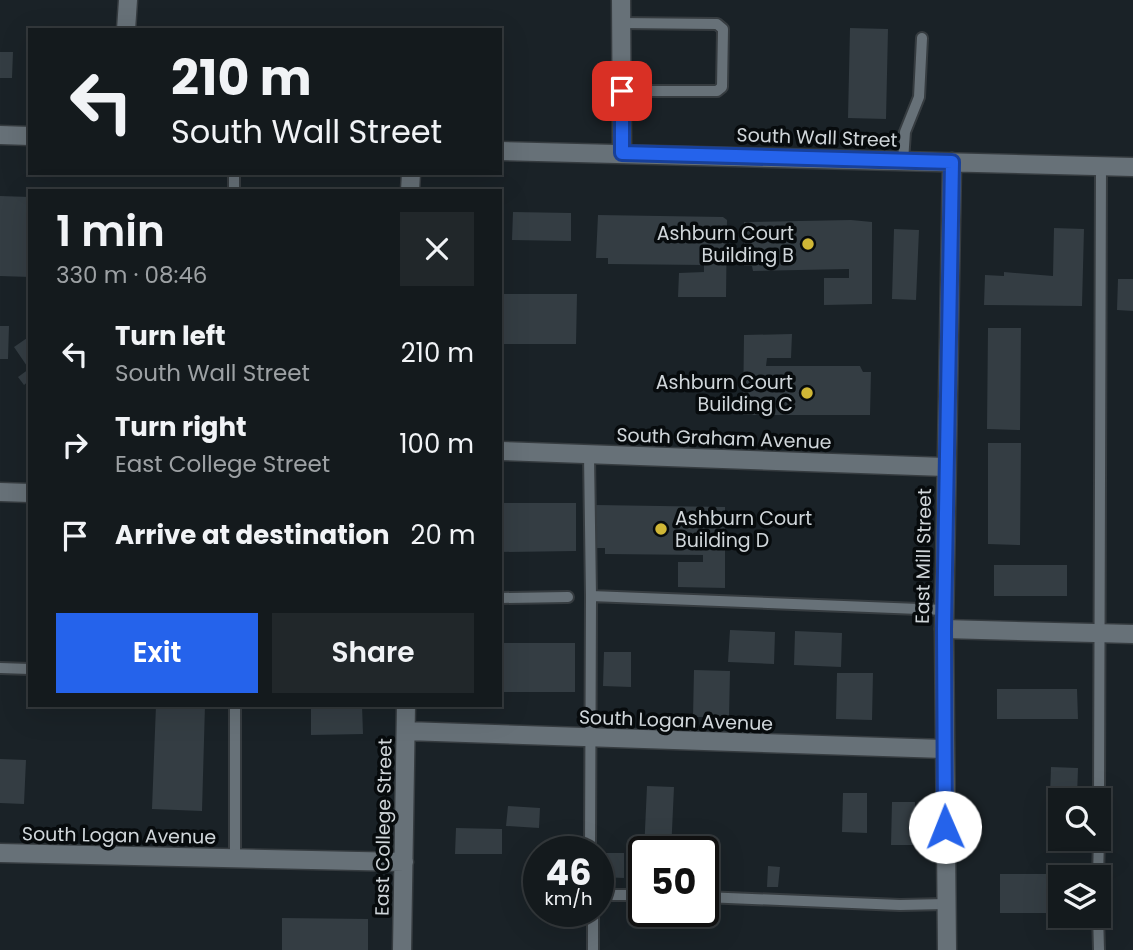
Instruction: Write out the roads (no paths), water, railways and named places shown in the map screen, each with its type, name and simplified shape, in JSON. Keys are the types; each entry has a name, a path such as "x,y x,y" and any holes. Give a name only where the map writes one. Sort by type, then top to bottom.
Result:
{"street":[{"path":"126,28 128,0"},
{"path":"621,0 622,153"},
{"path":"0,135 28,136"},
{"name":"South Wall Street","path":"502,151 1133,167"},
{"name":"East Mill Street","path":"947,950 944,610 952,162"},
{"name":"South Graham Avenue","path":"502,451 945,467"},
{"path":"0,492 28,493"},
{"path":"944,629 1133,634"},
{"name":"East College Street","path":"402,950 406,707"},
{"name":"South Logan Avenue","path":"406,731 944,749"},
{"name":"South Logan Avenue","path":"0,853 404,862"}],"lane":[{"path":"621,23 717,24 723,29 722,87 717,91 622,91"},
{"path":"903,161 905,132 919,97 922,38"},
{"path":"1099,788 1101,166"},
{"path":"589,455 590,836"},
{"path":"591,596 944,610"},
{"path":"502,598 568,597"},
{"path":"0,668 28,669"},
{"path":"235,707 235,859"},
{"path":"719,898 887,905 946,904"},
{"path":"593,927 593,950"},
{"path":"1098,928 1098,950"}],"place":[{"name":"Ashburn Court Building B","path":"808,244"},
{"name":"Ashburn Court Building C","path":"807,393"},
{"name":"Ashburn Court Building D","path":"661,529"}]}
